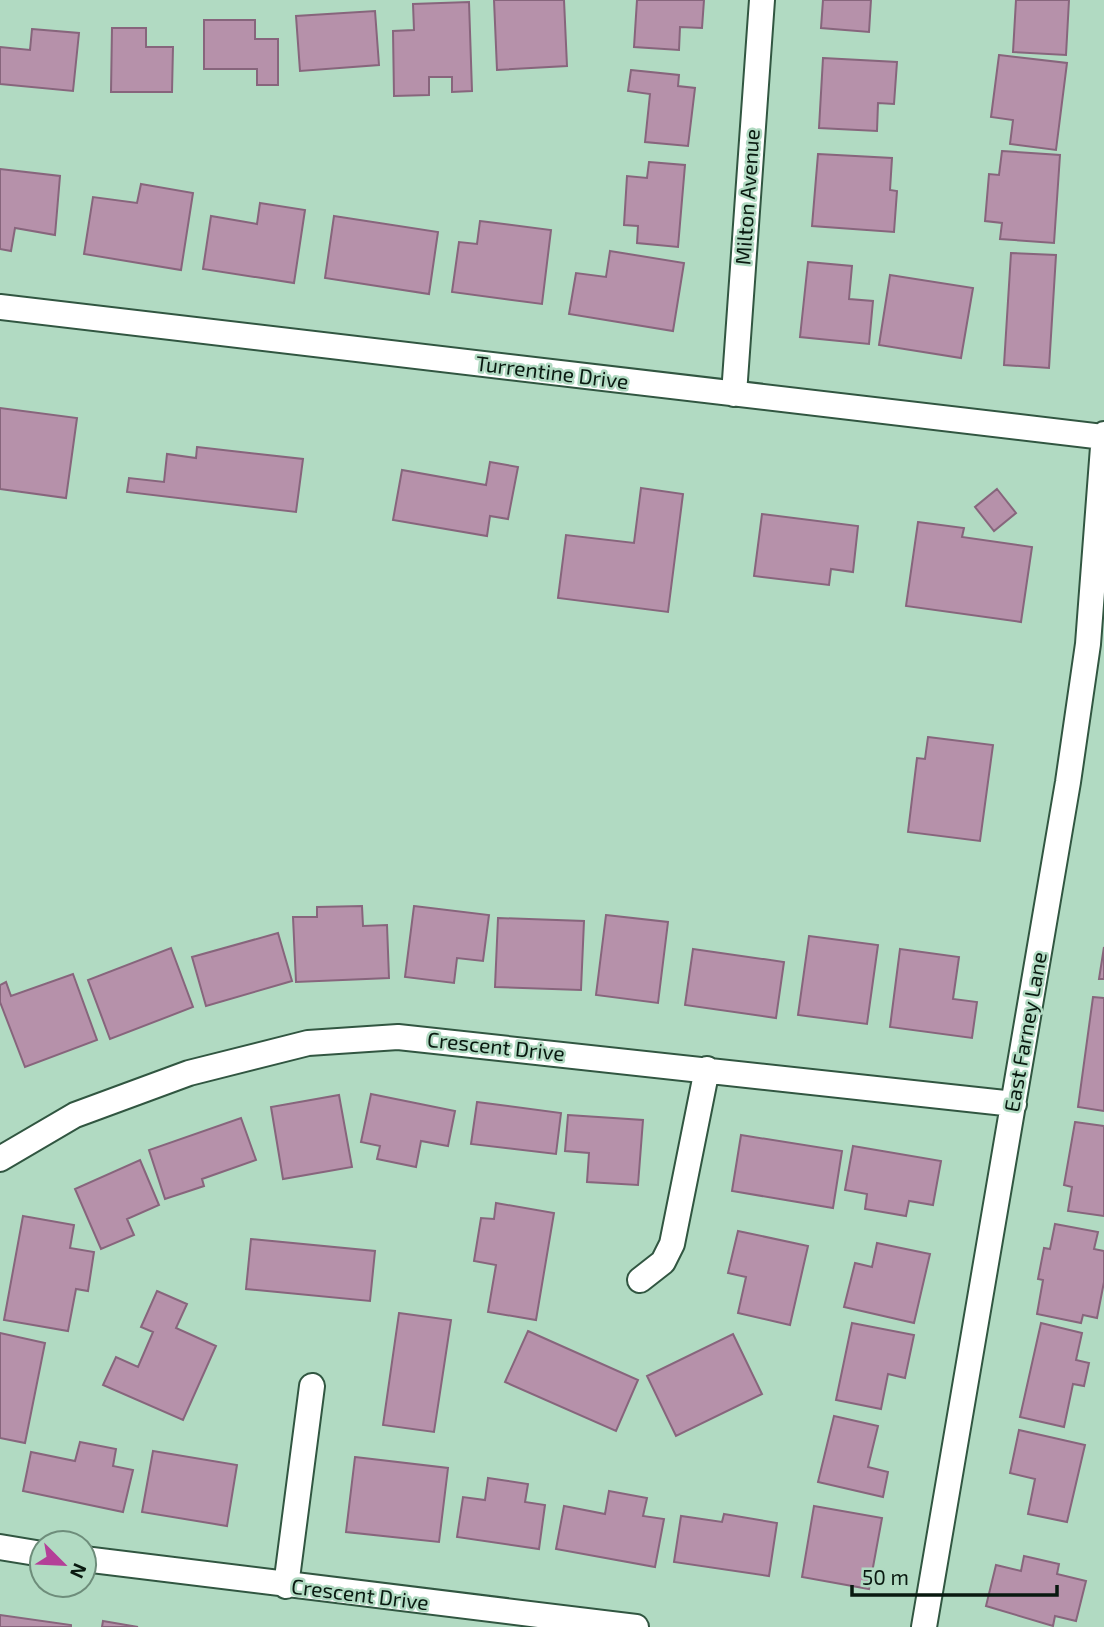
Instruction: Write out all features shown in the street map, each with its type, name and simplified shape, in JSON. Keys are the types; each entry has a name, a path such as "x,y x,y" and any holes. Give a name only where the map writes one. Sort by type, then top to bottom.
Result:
{"street":[{"name":"Milton Avenue","path":"734,394 762,0"},
{"name":"Turrentine Drive","path":"0,307 1104,435"},
{"name":"East Farney Lane","path":"925,1627 1096,644 1104,435"},
{"name":"Crescent Drive","path":"0,1159 75,1115 188,1073 308,1043 398,1037 1014,1104"},
{"path":"640,1280 663,1262 673,1244 706,1069"},
{"path":"286,1586 312,1385"},
{"path":"0,1547 28,1552"},
{"name":"Crescent Drive","path":"98,1561 636,1627"}],"building":[{"path":"494,0 564,0 567,66 497,70"},
{"path":"637,0 704,0 702,28 680,27 679,50 634,47"},
{"path":"823,0 871,0 869,32 821,28"},
{"path":"1016,0 1069,0 1066,55 1013,52"},
{"path":"469,2 472,91 452,92 452,77 429,77 429,95 394,96 393,31 414,30 413,4"},
{"path":"375,11 379,65 300,71 296,16"},
{"path":"204,20 255,20 255,39 278,39 278,85 257,85 257,69 204,69"},
{"path":"112,28 146,28 146,47 173,47 172,92 111,92"},
{"path":"32,29 79,33 73,91 0,84 0,47 30,50"},
{"path":"999,55 1067,63 1056,150 1010,144 1013,120 991,117"},
{"path":"823,58 897,62 894,104 878,103 877,131 819,128"},
{"path":"631,70 679,75 678,86 695,88 688,146 645,142 650,94 628,91"},
{"path":"1002,151 1060,155 1054,243 1000,239 1002,223 985,221 989,174 999,175"},
{"path":"818,154 892,158 890,190 897,191 894,232 812,226"},
{"path":"649,162 685,165 678,247 637,243 638,226 624,225 627,176 647,178"},
{"path":"0,169 60,176 55,235 15,228 11,251 0,249"},
{"path":"141,184 193,193 181,270 84,254 93,197 137,203"},
{"path":"260,203 305,210 294,283 203,269 211,216 257,224"},
{"path":"334,216 438,232 429,294 325,278"},
{"path":"480,221 551,230 542,304 452,292 459,242 477,244"},
{"path":"610,251 684,263 673,331 569,314 576,273 606,277"},
{"path":"1011,253 1056,255 1049,368 1004,365"},
{"path":"808,262 852,266 849,299 873,301 869,344 800,337"},
{"path":"890,275 973,288 961,358 879,345"},
{"path":"0,408 77,418 66,498 0,489"},
{"path":"197,447 303,459 296,512 127,492 129,478 164,482 167,454 196,458"},
{"path":"490,462 518,467 508,519 490,516 487,536 393,520 402,470 486,485"},
{"path":"641,488 683,494 668,612 558,598 566,535 634,543"},
{"path":"997,489 1016,513 994,531 975,507"},
{"path":"762,514 858,526 853,572 831,569 829,585 754,576"},
{"path":"918,522 964,528 962,537 1032,547 1021,622 906,606"},
{"path":"928,737 993,745 980,841 908,832 917,758 925,759"},
{"path":"362,906 363,926 387,925 389,978 296,982 293,917 317,917 317,907"},
{"path":"414,906 489,915 483,961 457,958 454,983 405,977"},
{"path":"606,915 668,922 658,1003 596,995"},
{"path":"498,918 584,921 581,990 495,987"},
{"path":"278,933 292,981 206,1006 192,957"},
{"path":"809,936 878,945 867,1024 798,1015"},
{"path":"1104,947 1104,979 1099,979"},
{"path":"171,948 193,1007 110,1039 88,980"},
{"path":"693,949 784,962 776,1018 685,1005"},
{"path":"900,949 959,957 953,999 977,1002 972,1038 890,1027"},
{"path":"73,974 97,1040 25,1067 0,1002 0,985 6,982 11,996"},
{"path":"1093,997 1104,998 1104,1111 1078,1107"},
{"path":"371,1094 455,1111 448,1146 421,1141 416,1167 377,1159 380,1146 361,1142"},
{"path":"339,1095 352,1167 283,1179 271,1107"},
{"path":"477,1102 561,1113 556,1154 471,1144"},
{"path":"568,1115 643,1120 638,1185 587,1182 589,1153 565,1151"},
{"path":"241,1118 256,1160 202,1179 204,1186 165,1199 149,1150"},
{"path":"1075,1122 1104,1126 1104,1216 1068,1211 1072,1187 1064,1185"},
{"path":"741,1135 842,1151 833,1208 732,1191"},
{"path":"853,1146 941,1161 933,1205 909,1201 906,1216 865,1209 867,1194 845,1190"},
{"path":"140,1160 159,1205 127,1219 134,1235 101,1249 75,1189"},
{"path":"496,1203 554,1213 536,1320 488,1312 496,1265 474,1261 481,1218 494,1219"},
{"path":"23,1216 74,1225 70,1248 94,1252 88,1291 76,1289 68,1331 4,1320"},
{"path":"1055,1224 1098,1232 1094,1249 1104,1251 1104,1282 1097,1318 1083,1315 1081,1323 1037,1314 1043,1280 1038,1279 1044,1248 1050,1249"},
{"path":"738,1231 808,1246 790,1325 738,1313 746,1277 728,1273"},
{"path":"251,1239 375,1251 370,1301 246,1289"},
{"path":"877,1243 930,1254 914,1323 844,1307 855,1263 872,1267"},
{"path":"157,1291 187,1304 176,1328 216,1346 183,1420 103,1385 116,1357 138,1367 153,1332 141,1327"},
{"path":"399,1313 451,1320 434,1432 383,1425"},
{"path":"852,1323 914,1335 905,1378 888,1374 881,1409 836,1400"},
{"path":"1041,1323 1082,1333 1076,1360 1089,1363 1084,1386 1073,1384 1064,1427 1020,1417"},
{"path":"528,1331 638,1380 616,1431 505,1382"},
{"path":"0,1333 45,1343 25,1443 0,1438"},
{"path":"733,1334 762,1394 676,1436 647,1376"},
{"path":"834,1416 878,1426 868,1467 888,1472 883,1497 818,1482"},
{"path":"1019,1430 1085,1445 1067,1522 1028,1514 1035,1479 1010,1473"},
{"path":"80,1442 116,1449 113,1466 133,1470 123,1512 23,1491 31,1452 75,1461"},
{"path":"153,1451 237,1465 227,1526 142,1512"},
{"path":"355,1457 448,1468 439,1542 346,1532"},
{"path":"488,1478 528,1484 525,1502 545,1505 539,1549 457,1537 463,1497 485,1500"},
{"path":"609,1491 647,1498 643,1516 664,1519 655,1567 556,1549 564,1506 605,1514"},
{"path":"814,1506 882,1518 869,1589 802,1577"},
{"path":"724,1514 777,1523 769,1576 674,1562 681,1516 722,1522"},
{"path":"1024,1556 1059,1564 1057,1574 1086,1581 1076,1621 1055,1616 1053,1626 986,1606 996,1565 1021,1571"},
{"path":"0,1615 71,1625 71,1627 0,1627"},
{"path":"103,1621 138,1627 102,1627"}]}
